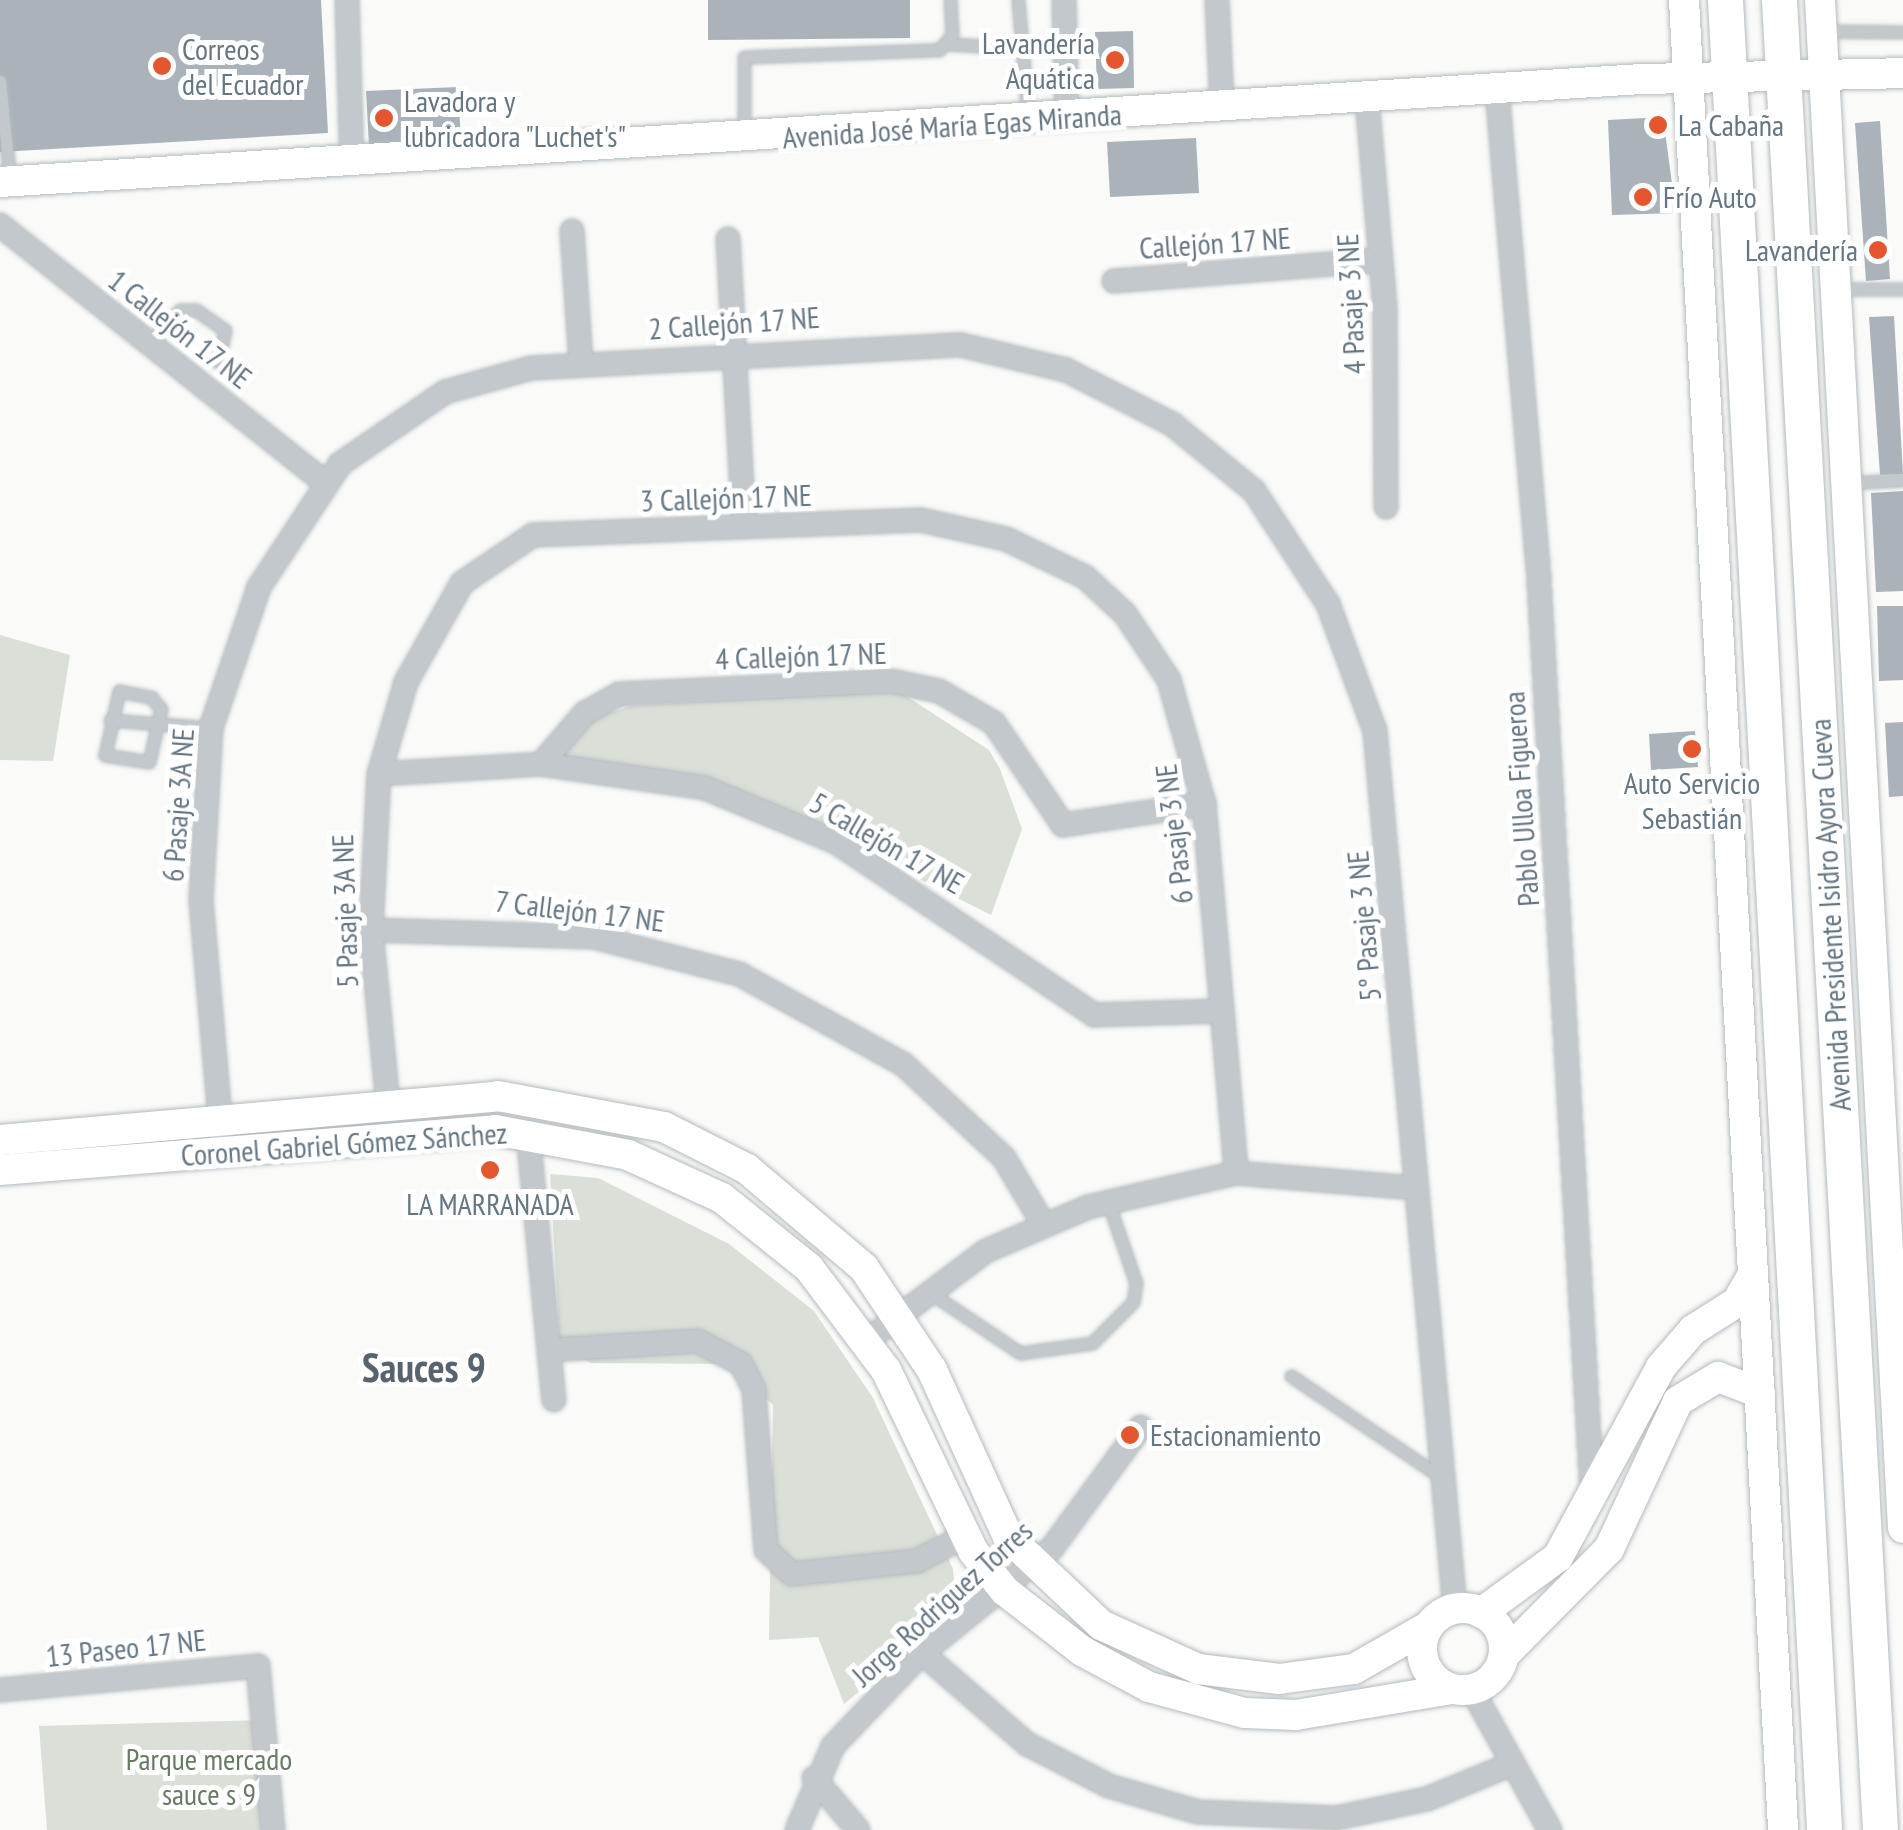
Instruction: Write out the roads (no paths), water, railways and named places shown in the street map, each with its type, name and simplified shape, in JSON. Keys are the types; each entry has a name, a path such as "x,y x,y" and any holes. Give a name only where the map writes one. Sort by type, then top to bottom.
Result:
{"main road":[{"name":"Avenida Presidente Isidro Ayora Cueva","path":"1725,0 1823,1815"},
{"name":"Avenida Presidente Isidro Ayora Cueva","path":"1779,0 1879,1815"},
{"path":"1823,1815 1879,1815"}],"street":[{"path":"347,0 352,164"},
{"path":"1064,0 1067,119"},
{"path":"1218,0 1222,108"},
{"path":"1684,0 1783,1830"},
{"name":"Avenida Presidente Isidro Ayora Cueva","path":"1820,0 1846,483 1893,1154 1903,1528"},
{"name":"Avenida José María Egas Miranda","path":"5,181 352,164 1689,78 1903,73"},
{"name":"Pablo Ulloa Figueroa","path":"1497,89 1538,564 1593,1506"},
{"name":"4 Pasaje 3 NE","path":"1368,98 1380,260 1386,507"},
{"name":"1 Callejón 17 NE","path":"0,225 324,482"},
{"path":"572,231 581,362"},
{"path":"728,239 738,351 744,527"},
{"name":"Callejón 17 NE","path":"1114,281 1380,260"},
{"name":"2 Callejón 17 NE","path":"411,409 478,378 581,362 738,351 962,345 1066,370"},
{"name":"5° Pasaje 3 NE","path":"1066,370 1172,424 1254,491 1348,648 1375,731 1441,1477 1468,1611"},
{"name":"6 Pasaje 3A NE","path":"223,1152 201,900 211,728 259,587 324,482 411,409"},
{"name":"3 Callejón 17 NE","path":"534,535 921,520"},
{"name":"6 Pasaje 3 NE","path":"921,520 1028,548 1101,590 1168,680 1204,804 1236,1173"},
{"name":"5 Pasaje 3A NE","path":"388,1104 371,930 379,774 406,682 446,602 486,560 534,535"},
{"name":"4 Callejón 17 NE","path":"541,764 591,708 620,694 891,681 939,691 994,723 1063,825 1204,804"},
{"name":"5 Callejón 17 NE","path":"379,774 541,764 696,786 816,832 1097,1016 1221,1010"},
{"name":"7 Callejón 17 NE","path":"371,930 594,937 754,981 860,1035 933,1089 1004,1158 1041,1220"},
{"name":"Coronel Gabriel Gómez Sánchez","path":"0,1140 388,1104 532,1098 664,1128 793,1201 900,1314 984,1500 1032,1568 1145,1648 1236,1676 1354,1670 1429,1626"},
{"path":"1841,1120 1893,1154"},
{"path":"528,1132 554,1400"},
{"name":"Coronel Gabriel Gómez Sánchez","path":"0,1170 223,1152 283,1154 528,1132 628,1155 722,1198 810,1268 866,1341 964,1536 1005,1591 1114,1670 1195,1702 1296,1715 1462,1689"},
{"path":"866,1341 928,1292 1041,1220 1236,1173 1416,1188"},
{"path":"1550,1830 1462,1689 1424,1663 1429,1626 1533,1582 1593,1506 1653,1381 1679,1343 1738,1302 1753,1274"},
{"path":"549,1350 698,1341 741,1364 754,1390 766,1550 792,1574 917,1561 964,1536"},
{"path":"1678,1401 1718,1377 1760,1393"},
{"path":"1462,1689 1493,1678 1504,1656 1608,1549 1678,1401 1678,1378 1653,1381"},
{"name":"Jorge Rodriguez Torres","path":"797,1830 814,1778 922,1652 1032,1568 1140,1427"},
{"path":"1468,1611 1500,1630 1504,1656"},
{"path":"922,1652 1027,1744 1109,1786 1198,1812 1351,1815 1426,1799 1512,1764"},
{"name":"13 Paseo 17 NE","path":"0,1690 258,1666 273,1830"},
{"path":"814,1778 858,1830"}],"lane":[{"path":"948,44 950,0"},
{"path":"1018,0 1028,121"},
{"path":"1822,31 1903,32"},
{"path":"744,140 744,57 948,44 1021,48"},
{"path":"0,80 5,181"},
{"path":"1836,289 1903,289"},
{"path":"151,342 180,310 196,310 225,330 218,362"},
{"path":"1846,483 1903,480"},
{"path":"122,690 151,697 163,727 152,760 108,760 110,720 122,690"},
{"path":"110,720 211,728"},
{"path":"928,1292 1020,1353 1092,1343 1133,1302 1136,1284 1108,1202"},
{"path":"1291,1376 1441,1477"}],"place":[{"name":"Lavandería Aquática","path":"1115,60"},
{"name":"Correos del Ecuador","path":"162,66"},
{"name":"Lavadora y lubricadora \"Luchet's\"","path":"384,118"},
{"name":"La Cabaña","path":"1658,125"},
{"name":"Frío Auto","path":"1643,197"},
{"name":"Lavandería","path":"1878,250"},
{"name":"Auto Servicio Sebastián","path":"1692,749"},
{"name":"LA MARRANADA","path":"490,1170"},
{"name":"Estacionamiento","path":"1130,1435"}],"district":[{"name":"Sauces 9","path":"424,1367"}],"park label":[{"name":"Parque mercado sauce s 9","path":"209,1776"}]}
